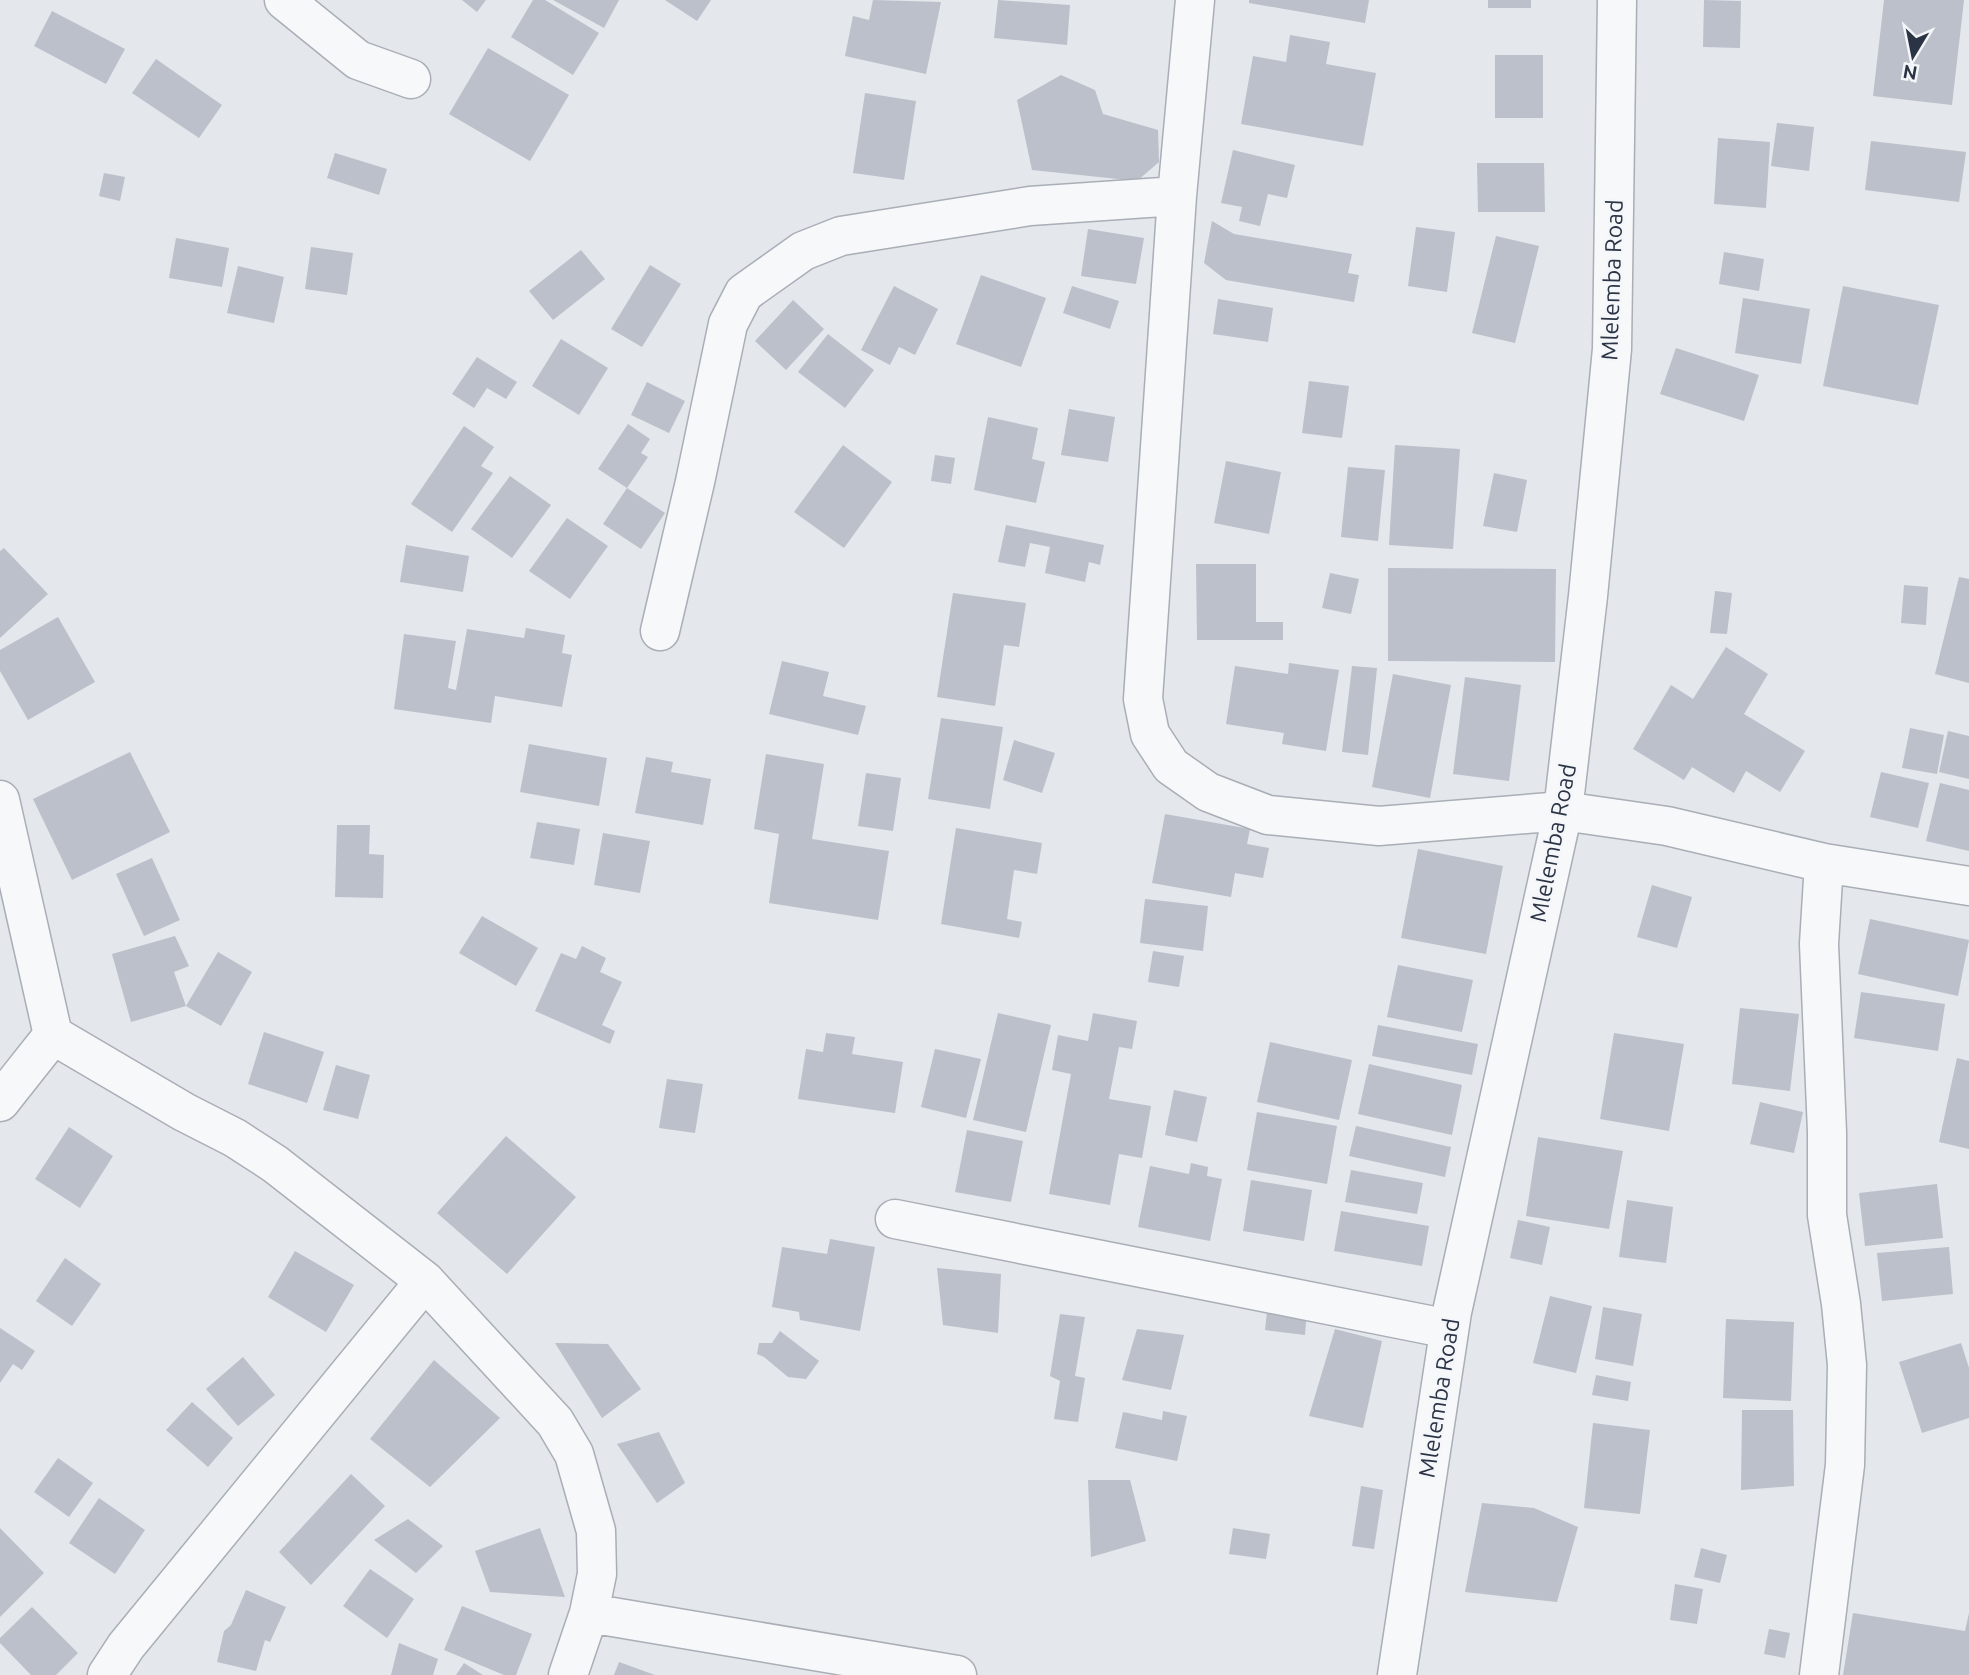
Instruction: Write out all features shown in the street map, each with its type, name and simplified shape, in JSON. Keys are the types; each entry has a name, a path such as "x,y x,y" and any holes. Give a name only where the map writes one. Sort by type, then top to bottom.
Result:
{"street":[{"path":"284,0 358,60 411,79"},
{"path":"1195,0 1177,196 1143,699 1150,734 1171,766 1208,792 1268,815 1379,827 1563,811 1667,826 1824,863 1969,886"},
{"name":"Mlelemba Road","path":"1397,1675 1449,1329 1563,811 1588,596 1612,349 1617,0"},
{"path":"660,631 728,324 744,293 803,251 842,236 1030,206 1177,196"},
{"path":"0,800 53,1035 184,1112 235,1138 275,1164 425,1280 555,1422 574,1454 596,1531 597,1574 589,1614 568,1675"},
{"path":"1819,1675 1845,1465 1847,1365 1841,1304 1827,1215 1827,1132 1819,944 1824,863"},
{"path":"0,1102 53,1035"},
{"path":"895,1219 1449,1329"},
{"path":"107,1675 135,1635 425,1280"},
{"path":"589,1614 957,1675"}],"building":[{"path":"462,0 486,0 477,12"},
{"path":"533,0 545,0 599,33 573,75 511,37"},
{"path":"553,0 619,0 604,28"},
{"path":"665,0 711,0 697,21"},
{"path":"873,0 941,2 926,74 845,56 853,16 869,20"},
{"path":"998,0 1070,5 1067,45 994,38"},
{"path":"1249,0 1369,0 1365,23 1249,3"},
{"path":"1488,0 1531,0 1531,8 1488,8"},
{"path":"1704,0 1741,1 1740,48 1703,47"},
{"path":"1884,0 1964,0 1952,105 1873,96"},
{"path":"52,11 125,49 106,84 34,46"},
{"path":"1290,35 1330,42 1326,64 1376,73 1363,146 1241,124 1253,56 1286,62"},
{"path":"488,48 569,95 530,161 449,114"},
{"path":"1495,55 1543,55 1543,118 1495,118"},
{"path":"156,59 222,105 199,138 132,93"},
{"path":"1061,75 1095,90 1103,114 1158,130 1159,162 1137,181 1032,170 1017,100"},
{"path":"865,93 916,101 904,180 853,173"},
{"path":"1777,123 1814,127 1809,171 1771,166"},
{"path":"1718,138 1770,142 1766,208 1714,204"},
{"path":"1871,141 1966,152 1959,202 1865,190"},
{"path":"1233,150 1295,165 1287,198 1268,194 1260,226 1239,221 1242,207 1221,203"},
{"path":"335,153 387,169 379,195 327,178"},
{"path":"1477,163 1544,163 1545,212 1478,212"},
{"path":"104,173 125,177 120,201 99,196"},
{"path":"1212,221 1234,234 1352,254 1348,273 1359,275 1354,302 1226,280 1204,263"},
{"path":"1416,227 1455,232 1447,292 1408,286"},
{"path":"1088,229 1144,238 1136,284 1081,276"},
{"path":"1496,236 1539,246 1515,343 1472,333"},
{"path":"176,238 229,248 222,287 169,278"},
{"path":"311,247 353,253 347,295 305,289"},
{"path":"581,250 605,279 553,320 529,291"},
{"path":"1724,252 1764,259 1759,291 1719,284"},
{"path":"650,265 681,284 642,347 611,329"},
{"path":"238,266 284,277 274,323 227,313"},
{"path":"981,275 1046,298 1021,367 956,344"},
{"path":"894,286 938,309 915,355 899,347 890,365 861,350"},
{"path":"1072,286 1119,301 1110,329 1063,313"},
{"path":"1843,286 1939,305 1918,405 1823,386"},
{"path":"1743,298 1810,309 1801,364 1735,353"},
{"path":"1218,299 1273,308 1268,342 1213,334"},
{"path":"793,300 824,329 786,370 755,341"},
{"path":"828,334 874,370 845,408 798,372"},
{"path":"561,339 608,368 579,415 532,386"},
{"path":"1676,348 1759,375 1744,421 1660,394"},
{"path":"477,357 517,382 506,399 487,388 474,408 452,394"},
{"path":"1309,381 1349,386 1342,438 1302,433"},
{"path":"647,382 685,401 669,433 631,415"},
{"path":"1069,409 1115,417 1108,462 1061,455"},
{"path":"988,417 1038,428 1032,459 1045,462 1036,503 974,490"},
{"path":"628,424 650,439 641,453 648,457 627,488 598,469"},
{"path":"464,426 494,447 481,466 493,473 452,532 411,504"},
{"path":"843,445 892,482 844,548 794,512"},
{"path":"1395,445 1460,449 1453,549 1389,545"},
{"path":"935,455 955,458 951,484 931,481"},
{"path":"1226,461 1281,472 1269,534 1214,523"},
{"path":"1348,467 1385,470 1378,541 1341,537"},
{"path":"1494,473 1527,480 1517,532 1483,526"},
{"path":"510,476 551,505 512,558 471,529"},
{"path":"627,488 665,513 641,549 603,524"},
{"path":"567,518 608,546 570,599 529,571"},
{"path":"1006,525 1104,545 1100,565 1089,562 1085,582 1045,573 1050,547 1030,543 1025,567 998,562"},
{"path":"406,545 469,556 463,592 400,582"},
{"path":"4,548 48,594 0,638 0,551"},
{"path":"1196,564 1256,564 1256,622 1283,622 1283,640 1197,640"},
{"path":"1388,568 1556,569 1555,662 1388,661"},
{"path":"1330,573 1359,579 1351,614 1322,608"},
{"path":"1959,577 1969,579 1969,683 1935,674"},
{"path":"1904,585 1928,587 1926,625 1901,623"},
{"path":"1715,591 1732,593 1727,634 1710,633"},
{"path":"953,593 1026,603 1019,647 1004,645 995,706 937,697"},
{"path":"58,617 95,682 28,720 0,671 0,650"},
{"path":"526,628 565,635 562,653 572,655 562,707 495,696 491,723 394,709 404,634 456,641 448,688 456,690 467,629 524,638"},
{"path":"1726,647 1768,674 1744,714 1805,751 1780,792 1746,771 1734,793 1692,767 1684,780 1633,749 1671,685 1693,699"},
{"path":"782,661 829,672 823,696 866,706 858,735 769,714"},
{"path":"1289,663 1339,670 1326,751 1282,744 1284,733 1226,724 1235,666 1288,674"},
{"path":"1352,666 1377,668 1368,755 1342,752"},
{"path":"1393,674 1451,685 1430,798 1372,787"},
{"path":"1465,677 1521,685 1509,781 1453,774"},
{"path":"941,718 1003,727 990,809 928,799"},
{"path":"1910,728 1944,735 1937,774 1902,768"},
{"path":"1948,731 1969,736 1969,779 1939,772"},
{"path":"1014,740 1055,753 1042,793 1003,780"},
{"path":"529,744 607,758 599,806 520,792"},
{"path":"130,752 170,832 72,880 33,799"},
{"path":"766,754 824,764 812,839 889,851 878,920 769,903 779,834 754,829"},
{"path":"646,757 673,762 671,772 711,779 703,825 635,813"},
{"path":"1881,772 1929,783 1918,828 1870,817"},
{"path":"866,773 901,778 893,831 858,826"},
{"path":"1940,783 1969,790 1969,851 1926,841"},
{"path":"1165,814 1250,829 1247,844 1269,848 1263,878 1235,873 1231,897 1152,883"},
{"path":"537,822 580,829 574,865 530,858"},
{"path":"337,825 370,825 369,854 384,855 383,898 335,897"},
{"path":"956,828 1042,843 1037,874 1014,870 1007,919 1022,922 1019,938 941,924"},
{"path":"603,833 650,841 640,893 594,885"},
{"path":"1418,849 1503,866 1486,954 1401,938"},
{"path":"152,858 180,920 144,936 116,874"},
{"path":"1652,885 1692,897 1677,948 1637,937"},
{"path":"1145,899 1208,906 1203,951 1140,943"},
{"path":"482,916 538,948 516,986 459,953"},
{"path":"1870,919 1969,940 1958,996 1858,974"},
{"path":"175,936 189,966 174,972 186,1006 131,1022 112,954"},
{"path":"582,946 606,958 600,972 622,982 602,1025 615,1031 610,1044 535,1011 561,953 576,959"},
{"path":"1153,951 1184,956 1179,987 1148,982"},
{"path":"218,952 252,972 221,1026 186,1006"},
{"path":"1398,965 1473,980 1462,1032 1387,1017"},
{"path":"1861,992 1945,1004 1938,1051 1854,1038"},
{"path":"1740,1008 1799,1014 1790,1091 1732,1084"},
{"path":"998,1013 1051,1025 1026,1132 973,1120"},
{"path":"1093,1013 1137,1021 1132,1049 1119,1047 1109,1099 1151,1106 1142,1158 1119,1154 1110,1205 1049,1194 1071,1074 1052,1070 1058,1035 1088,1041"},
{"path":"1378,1025 1478,1044 1472,1075 1372,1056"},
{"path":"264,1032 324,1052 307,1103 248,1084"},
{"path":"826,1033 855,1037 852,1054 903,1062 895,1113 798,1099 806,1049 823,1052"},
{"path":"1614,1033 1684,1044 1669,1131 1600,1119"},
{"path":"1270,1042 1352,1060 1339,1120 1257,1102"},
{"path":"935,1049 981,1059 966,1118 921,1107"},
{"path":"1957,1058 1969,1061 1969,1149 1939,1142"},
{"path":"1369,1064 1462,1085 1452,1135 1358,1114"},
{"path":"336,1065 370,1075 358,1119 323,1110"},
{"path":"667,1079 703,1084 695,1133 659,1128"},
{"path":"1174,1090 1207,1097 1197,1142 1165,1135"},
{"path":"1760,1102 1803,1112 1794,1153 1750,1144"},
{"path":"1257,1112 1337,1126 1327,1184 1247,1170"},
{"path":"1356,1126 1451,1147 1445,1177 1349,1156"},
{"path":"69,1127 113,1156 80,1208 35,1179"},
{"path":"967,1130 1023,1141 1011,1202 955,1192"},
{"path":"506,1136 576,1197 507,1274 437,1213"},
{"path":"1538,1137 1623,1151 1609,1229 1526,1216"},
{"path":"1191,1163 1208,1167 1207,1176 1222,1179 1210,1241 1138,1227 1150,1166 1189,1174"},
{"path":"1351,1170 1423,1183 1417,1214 1345,1202"},
{"path":"1251,1180 1312,1190 1304,1241 1243,1231"},
{"path":"1937,1184 1943,1238 1865,1246 1859,1193"},
{"path":"1627,1200 1673,1207 1666,1263 1619,1257"},
{"path":"1341,1211 1429,1226 1422,1266 1334,1251"},
{"path":"1518,1220 1550,1227 1542,1265 1510,1258"},
{"path":"830,1239 875,1247 860,1331 800,1320 799,1312 772,1307 782,1247 827,1254"},
{"path":"1949,1247 1953,1294 1882,1301 1877,1253"},
{"path":"295,1251 354,1285 326,1332 268,1297"},
{"path":"65,1258 101,1284 72,1326 36,1301"},
{"path":"937,1268 1001,1274 998,1333 943,1325"},
{"path":"1550,1296 1592,1306 1576,1373 1533,1363"},
{"path":"1268,1303 1307,1308 1305,1335 1265,1330"},
{"path":"1603,1307 1642,1314 1633,1366 1595,1359"},
{"path":"1060,1314 1085,1317 1075,1376 1085,1378 1078,1422 1054,1419 1060,1381 1050,1376"},
{"path":"1726,1319 1794,1322 1791,1401 1723,1398"},
{"path":"0,1328 35,1351 22,1370 13,1364 0,1383"},
{"path":"1137,1329 1184,1335 1171,1390 1122,1380"},
{"path":"1335,1329 1382,1341 1363,1428 1309,1416"},
{"path":"780,1331 819,1361 806,1379 788,1377 757,1354 759,1343 772,1343"},
{"path":"555,1343 608,1344 641,1389 602,1418"},
{"path":"1961,1343 1969,1368 1969,1418 1922,1433 1899,1362"},
{"path":"243,1357 275,1395 238,1426 206,1389"},
{"path":"434,1360 500,1418 430,1487 370,1439"},
{"path":"1596,1375 1631,1382 1628,1401 1592,1395"},
{"path":"192,1402 233,1438 208,1467 166,1430"},
{"path":"1742,1410 1793,1410 1794,1486 1741,1490"},
{"path":"1163,1411 1187,1416 1177,1461 1115,1448 1123,1412 1162,1420"},
{"path":"1593,1423 1650,1430 1640,1514 1584,1508"},
{"path":"659,1432 685,1483 657,1503 617,1444"},
{"path":"58,1458 93,1483 69,1517 34,1492"},
{"path":"351,1474 385,1506 311,1585 279,1552"},
{"path":"1088,1480 1130,1480 1146,1541 1091,1557"},
{"path":"1361,1486 1383,1490 1374,1549 1352,1546"},
{"path":"99,1498 145,1530 115,1574 69,1543"},
{"path":"1482,1503 1534,1508 1578,1527 1557,1602 1465,1592"},
{"path":"408,1519 443,1546 416,1573 374,1540"},
{"path":"0,1528 44,1573 0,1617"},
{"path":"540,1528 565,1597 490,1592 475,1551"},
{"path":"1233,1528 1270,1534 1266,1559 1229,1554"},
{"path":"1701,1548 1727,1555 1720,1583 1694,1577"},
{"path":"370,1569 414,1599 387,1638 343,1606"},
{"path":"1675,1584 1703,1589 1697,1624 1670,1620"},
{"path":"246,1590 286,1607 270,1642 265,1640 256,1671 217,1662 224,1631 231,1625"},
{"path":"462,1606 532,1634 516,1675 504,1675 444,1650"},
{"path":"32,1607 78,1653 56,1675 31,1675 0,1643 0,1638"},
{"path":"1853,1613 1965,1631 1969,1613 1969,1675 1843,1675"},
{"path":"1769,1629 1790,1633 1785,1658 1764,1654"},
{"path":"399,1643 438,1659 433,1675 391,1675"},
{"path":"619,1662 655,1675 614,1675"},
{"path":"464,1663 483,1675 456,1675"}]}
